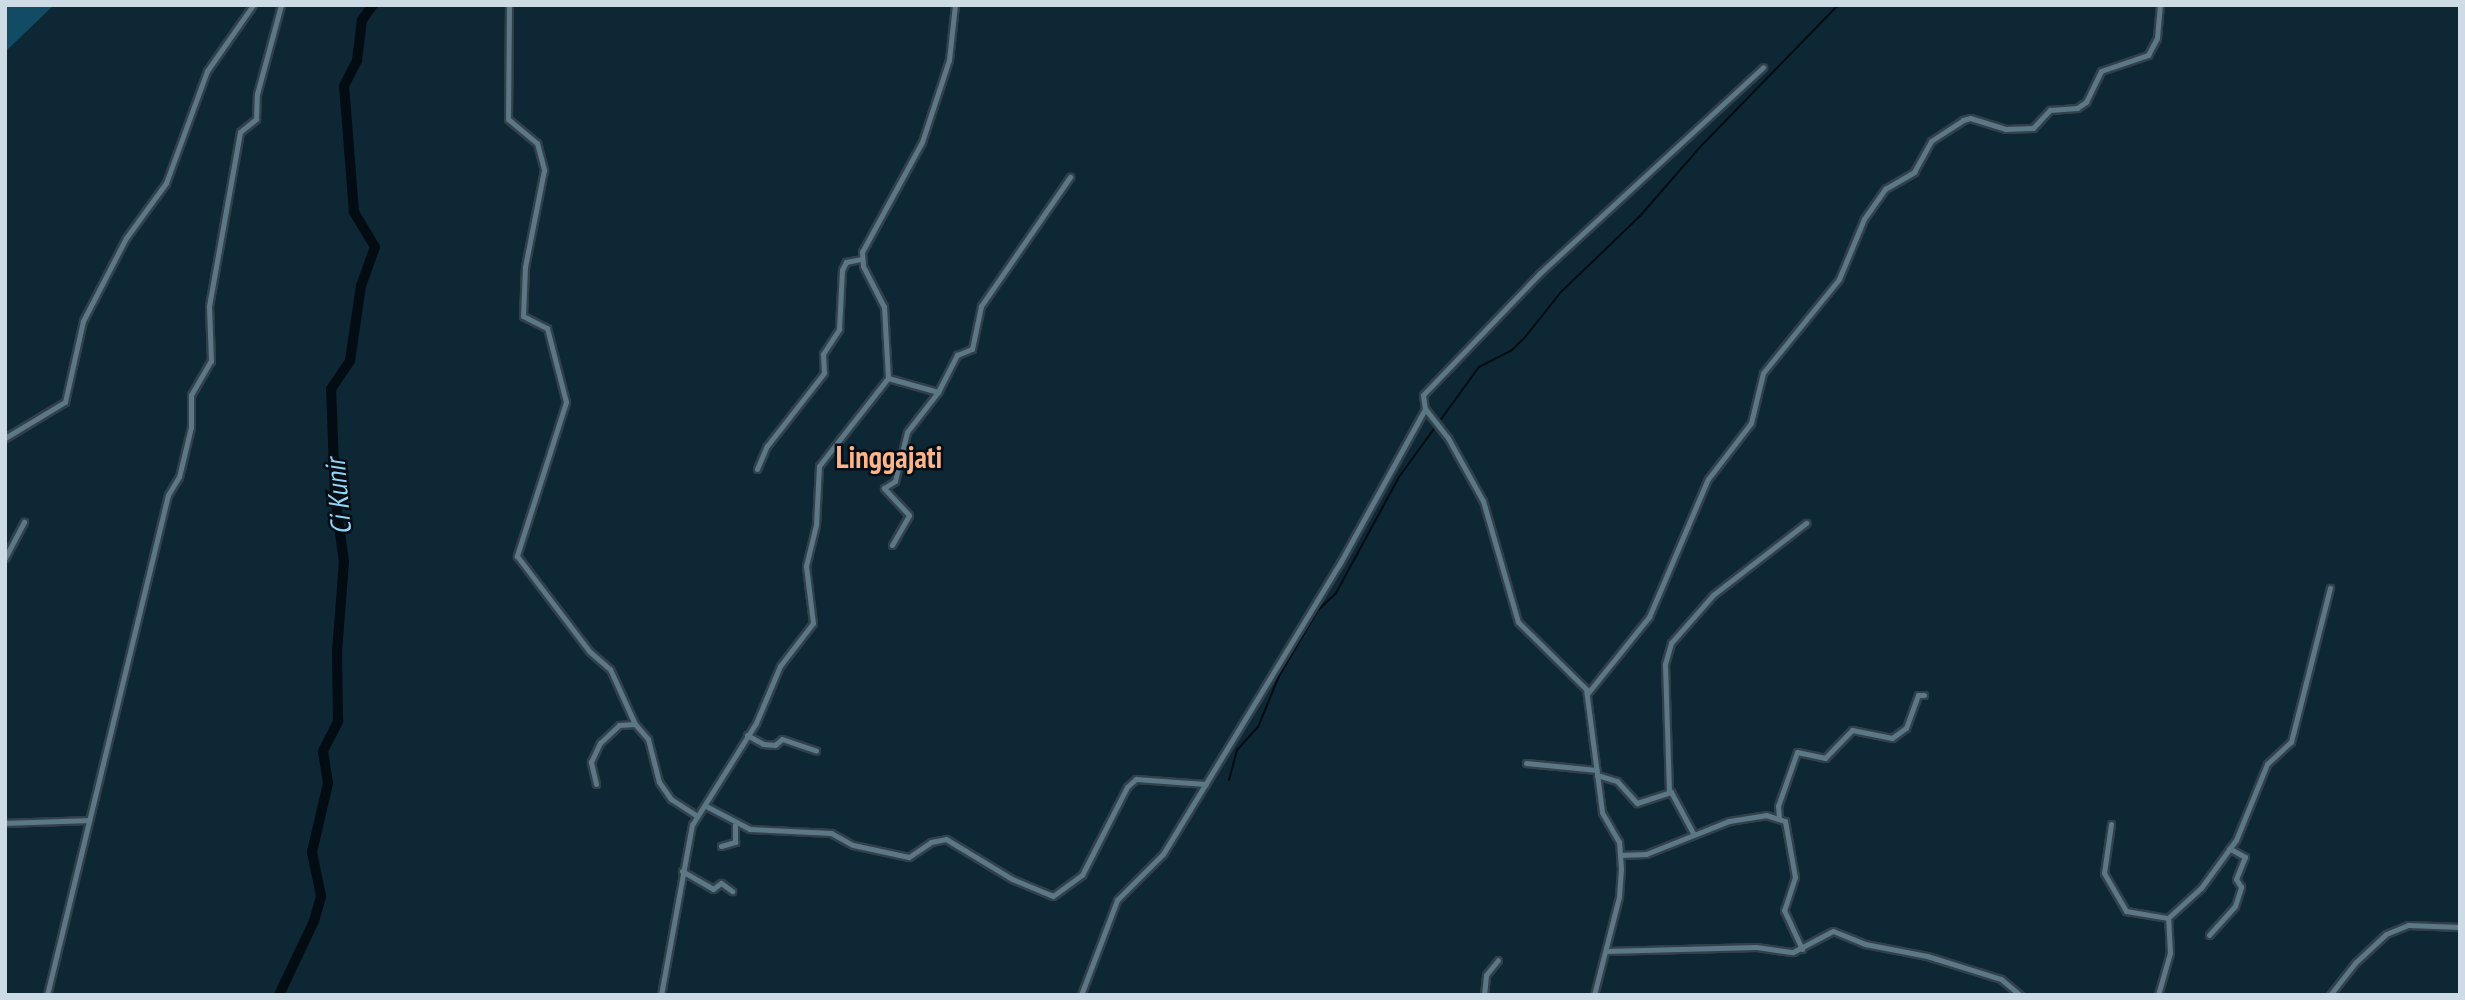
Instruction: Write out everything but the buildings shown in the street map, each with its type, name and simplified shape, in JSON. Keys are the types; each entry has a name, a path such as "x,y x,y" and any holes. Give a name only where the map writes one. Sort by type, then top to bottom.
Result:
{"street":[{"path":"5,438 65,402 83,321 131,230 166,183 207,71 253,5"},
{"path":"47,995 169,495 179,477 191,427 191,395 211,361 209,306 240,132 256,120 257,94 281,5"},
{"path":"509,5 508,119 537,143 544,170 525,267 523,316 547,328 566,402 517,556 589,651 610,669 635,724 648,739 663,789 697,816"},
{"path":"861,259 922,142 949,60 955,5"},
{"path":"1587,694 1650,617 1708,479 1751,423 1763,373 1839,279 1864,219 1885,189 1914,172 1931,141 1963,120 1970,118 2005,129 2033,128 2050,110 2077,108 2085,102 2101,71 2148,55 2157,38 2160,5"},
{"path":"1081,995 1117,900 1163,854 1340,563 1425,409 1426,390 1459,361 1539,274 1763,67"},
{"path":"892,545 909,515 884,488 895,481 911,423 938,392 957,355 972,349 983,302 1070,177"},
{"path":"661,995 682,871 697,816 706,806 768,700 780,666 813,623 806,566 816,525 819,466 888,378 884,307 861,259"},
{"path":"757,469 767,446 824,373 823,354 839,329 842,270 846,262 861,259"},
{"path":"888,378 938,392"},
{"path":"1425,409 1442,430 1483,502 1518,622 1577,679 1587,694 1602,812 1619,842 1620,855 1619,897 1594,995"},
{"path":"5,558 24,522"},
{"path":"1693,832 1669,792 1665,664 1671,643 1713,595 1806,523"},
{"path":"2168,918 2200,888 2239,835 2247,806 2267,764 2291,742 2330,588"},
{"path":"1779,819 1778,806 1797,752 1825,758 1852,730 1892,738 1906,728 1918,695 1924,695"},
{"path":"596,784 591,762 600,743 619,725 635,724"},
{"path":"747,736 763,744 775,745 782,739 816,751"},
{"path":"1526,763 1597,773 1617,781 1634,802 1669,792"},
{"path":"706,806 735,825 831,833 853,845 909,857 931,842 946,839 1012,879 1053,896 1082,875 1127,787 1136,779 1206,784"},
{"path":"1620,855 1646,854 1693,832 1756,816 1785,821 1795,877 1784,910 1802,949"},
{"path":"5,823 89,820"},
{"path":"2111,824 2104,873 2126,911 2168,918"},
{"path":"722,846 735,842 735,825"},
{"path":"2209,935 2235,906 2241,887 2236,878 2245,857 2229,848"},
{"path":"682,871 713,889 721,883 732,891"},
{"path":"2158,995 2170,953 2168,918"},
{"path":"2330,995 2355,962 2386,934 2408,925 2460,927"},
{"path":"1606,951 1802,949 1833,931 1865,944 1927,956 2001,979 2020,995"},
{"path":"1484,995 1486,975 1498,960"}],"shaded area":[{"path":"5,5 54,5 5,52"}],"waterway":[{"name":"Ci Kunir","path":"279,995 314,921 321,896 312,852 328,783 323,751 338,721 337,652 344,562 335,496 331,389 350,361 361,286 375,247 354,212 344,86 357,60 362,20 373,5"},
{"path":"1229,780 1237,750 1258,727 1279,676 1318,610 1336,593 1399,477 1479,367 1512,350 1526,336 1561,292 1640,216 1702,145 1838,5"}],"district":[{"name":"Linggajati","path":"889,457"}]}
